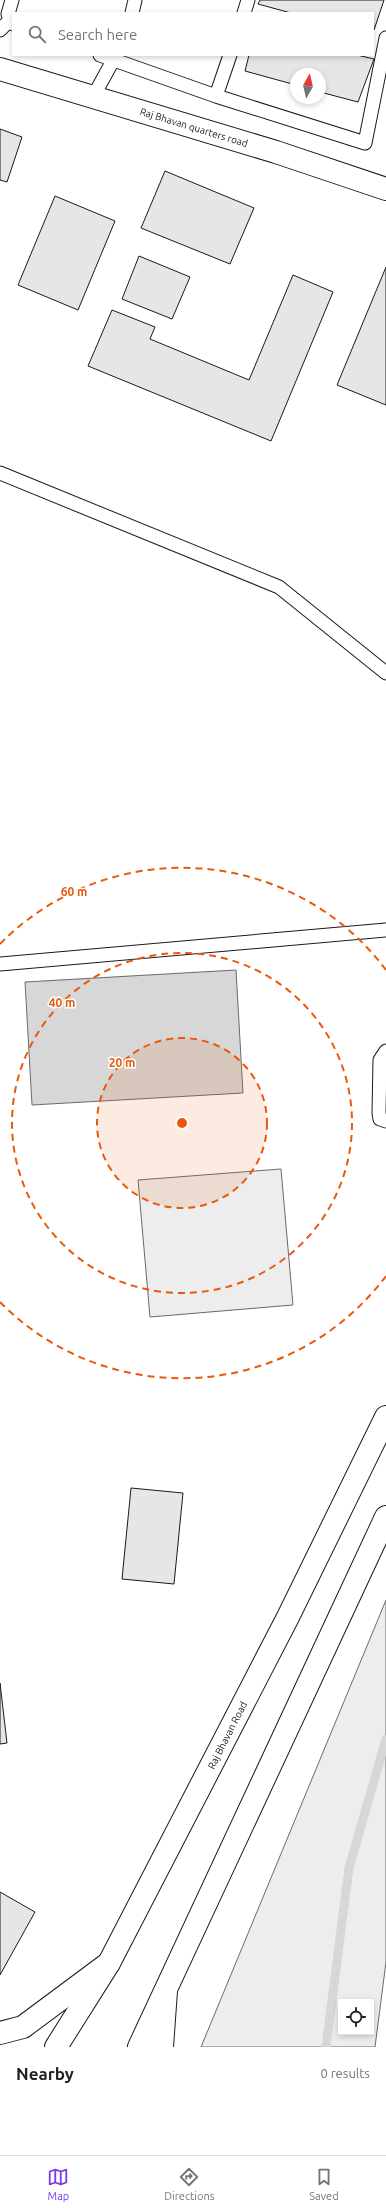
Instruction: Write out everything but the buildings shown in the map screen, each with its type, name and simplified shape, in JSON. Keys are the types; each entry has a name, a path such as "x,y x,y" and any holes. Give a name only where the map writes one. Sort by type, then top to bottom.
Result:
{"main road":[{"name":"Raj Bhavan quarters road","path":"0,69 276,152 386,190"},
{"name":"Raj Bhavan Road","path":"56,2047 109,1962 288,1617 386,1417"},
{"path":"139,2047 386,1517"},
{"path":"0,2033 23,2027 109,1962"},
{"path":"162,2047 166,1991"}],"lane":[{"path":"0,30 8,17 12,0"},
{"path":"132,12 135,0"},
{"path":"244,12 248,0"},
{"path":"105,56 115,58 216,96 365,143 386,38"},
{"path":"216,96 230,56"},
{"path":"93,97 115,58"},
{"path":"0,473 279,587 386,672"},
{"path":"0,964 386,930"},
{"path":"386,1051 380,1060 379,1113 380,1119 386,1121"}],"shaded area":[{"path":"236,970 243,1093 32,1105 25,982"},
{"path":"281,1169 293,1305 150,1317 138,1180"},
{"path":"386,1600 386,1962 375,2047 201,2047"}],"waterway":[{"path":"326,2047 349,1868 386,1739"}]}
